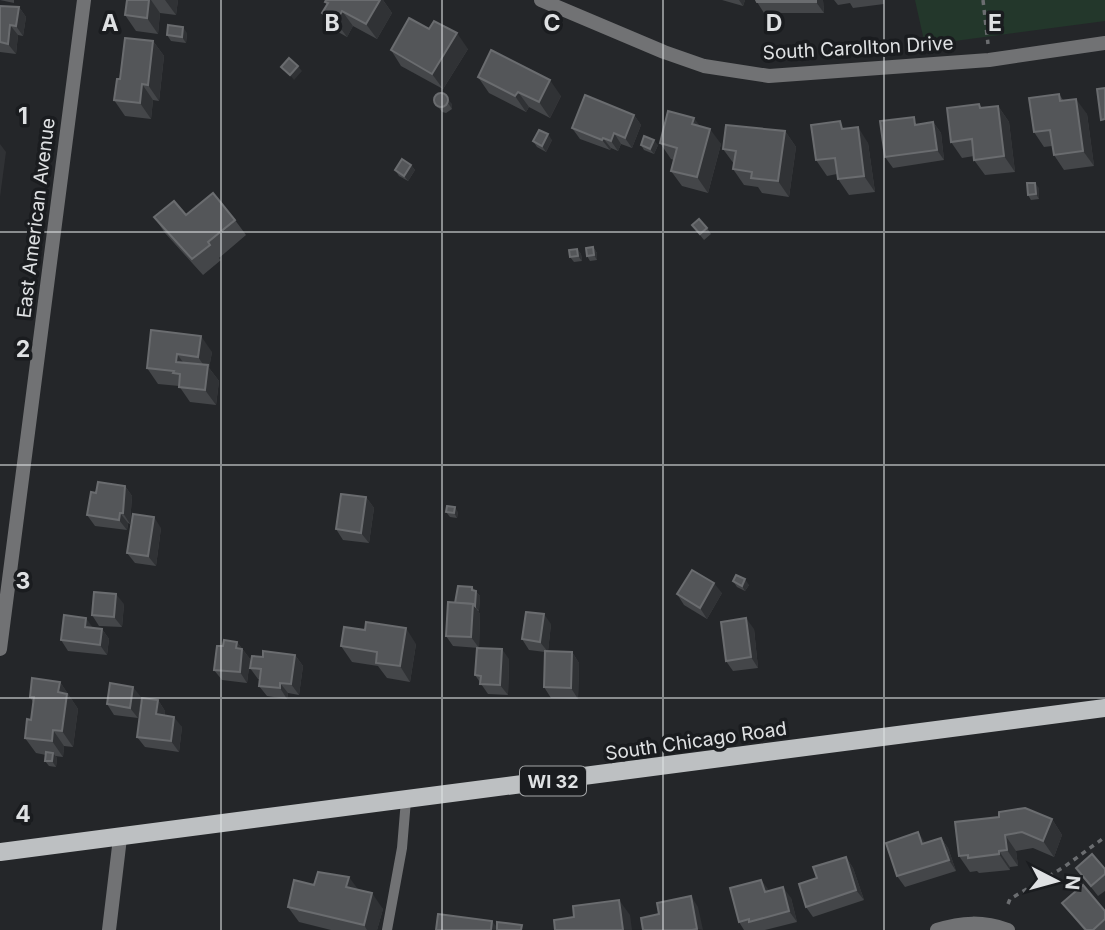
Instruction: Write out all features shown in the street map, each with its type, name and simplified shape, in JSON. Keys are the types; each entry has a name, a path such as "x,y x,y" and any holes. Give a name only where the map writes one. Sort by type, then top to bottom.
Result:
{"main road":[{"name":"South Chicago Road","path":"0,852 1105,708"}],"street":[{"name":"East American Avenue","path":"0,649 84,0"},
{"name":"South Carollton Drive","path":"541,0 704,66 769,76 989,60 1105,43"},
{"path":"109,930 120,838"},
{"path":"937,930 958,924 985,923 1008,930"}],"lane":[{"path":"387,930 402,848 406,800"}],"path":[{"path":"983,0 989,60"},
{"path":"1008,904 1010,899 1064,867 1105,837"}],"green space":[{"path":"915,0 1105,0 1105,21 925,45"}],"building":[{"path":"127,0 149,0 147,18 125,15"},
{"path":"326,0 380,0 366,24 342,11 336,22 322,13 328,3"},
{"path":"756,0 816,0 816,2 757,2"},
{"path":"0,6 19,7 16,26 10,25 8,44 0,42"},
{"path":"409,18 429,29 434,21 457,33 432,74 391,50"},
{"path":"168,25 183,27 182,37 167,35"},
{"path":"125,38 153,41 148,85 142,84 140,103 114,100 117,79 120,79"},
{"path":"491,50 550,80 539,102 518,92 515,96 478,77"},
{"path":"289,58 298,66 290,75 281,67"},
{"path":"1105,88 1105,119 1101,120 1097,89"},
{"path":"441,93 446,95 446,105 441,107 436,105 434,100 436,95"},
{"path":"1059,94 1060,101 1076,99 1083,151 1054,155 1050,130 1034,132 1029,98"},
{"path":"585,95 634,115 625,138 614,133 611,141 602,140 572,128"},
{"path":"979,104 980,108 998,106 1004,156 974,160 972,139 951,142 947,108"},
{"path":"668,111 694,118 692,124 710,129 697,177 671,171 677,148 660,143"},
{"path":"914,117 915,125 933,122 937,150 885,157 880,121"},
{"path":"840,121 842,129 858,127 864,176 838,179 835,158 816,160 811,125"},
{"path":"726,125 785,131 778,181 751,178 752,172 733,169 736,151 723,149"},
{"path":"539,130 548,134 542,146 533,141"},
{"path":"644,136 654,140 650,149 641,145"},
{"path":"402,159 411,165 404,176 395,170"},
{"path":"1027,183 1035,183 1036,194 1028,195"},
{"path":"213,193 235,220 192,259 154,217 174,201 186,215"},
{"path":"699,219 707,228 700,234 692,225"},
{"path":"593,247 594,255 587,256 586,248"},
{"path":"577,249 578,256 570,257 569,250"},
{"path":"151,330 201,336 198,357 177,354 176,362 208,365 205,390 179,387 180,374 173,373 174,371 147,368"},
{"path":"98,482 125,486 123,513 120,513 119,520 87,515 91,492 96,493"},
{"path":"341,494 366,497 361,533 336,529"},
{"path":"447,506 455,507 454,513 446,512"},
{"path":"133,514 154,517 148,556 127,553"},
{"path":"692,570 714,583 700,608 677,594"},
{"path":"736,575 745,579 742,586 733,581"},
{"path":"458,586 472,587 472,590 476,591 475,606 455,603"},
{"path":"94,592 116,594 114,617 92,615"},
{"path":"448,602 473,604 471,637 446,636"},
{"path":"526,612 544,614 540,642 522,639"},
{"path":"64,615 86,618 85,627 102,629 100,645 61,640"},
{"path":"746,618 751,657 726,661 721,622"},
{"path":"366,622 406,628 400,666 376,663 377,652 341,646 344,627 365,630"},
{"path":"224,640 237,642 236,648 242,649 240,672 214,670 217,646 223,646"},
{"path":"477,648 502,649 500,685 480,684 481,676 475,675"},
{"path":"263,651 295,655 291,684 280,683 280,688 259,686 261,669 250,668 252,656 263,657"},
{"path":"545,651 572,652 571,688 544,687"},
{"path":"32,678 60,682 58,692 67,694 62,731 53,730 52,741 25,738 27,719 31,720 34,697 30,697"},
{"path":"110,683 133,687 130,708 107,704"},
{"path":"142,698 158,700 156,714 174,717 171,741 137,737"},
{"path":"46,752 53,753 52,761 45,761"},
{"path":"1025,808 1052,819 1043,841 1022,832 1005,835 1007,850 999,851 999,854 968,858 968,855 959,856 955,822 999,817 999,812"},
{"path":"918,832 922,844 941,838 949,860 897,876 886,843"},
{"path":"1092,854 1105,869 1105,874 1091,886 1076,868"},
{"path":"846,857 856,890 806,907 799,884 817,878 813,867"},
{"path":"318,872 349,877 346,887 372,893 364,925 288,907 294,880 314,885"},
{"path":"761,880 765,892 783,887 789,911 749,922 749,919 739,922 730,888"},
{"path":"1083,885 1105,911 1105,919 1093,930 1086,930 1062,903"},
{"path":"691,896 697,929 643,930 641,918 659,914 657,903"},
{"path":"619,900 623,930 555,930 554,920 574,917 573,906"},
{"path":"438,914 492,921 491,930 436,930"},
{"path":"497,922 522,925 521,930 497,930"}]}
